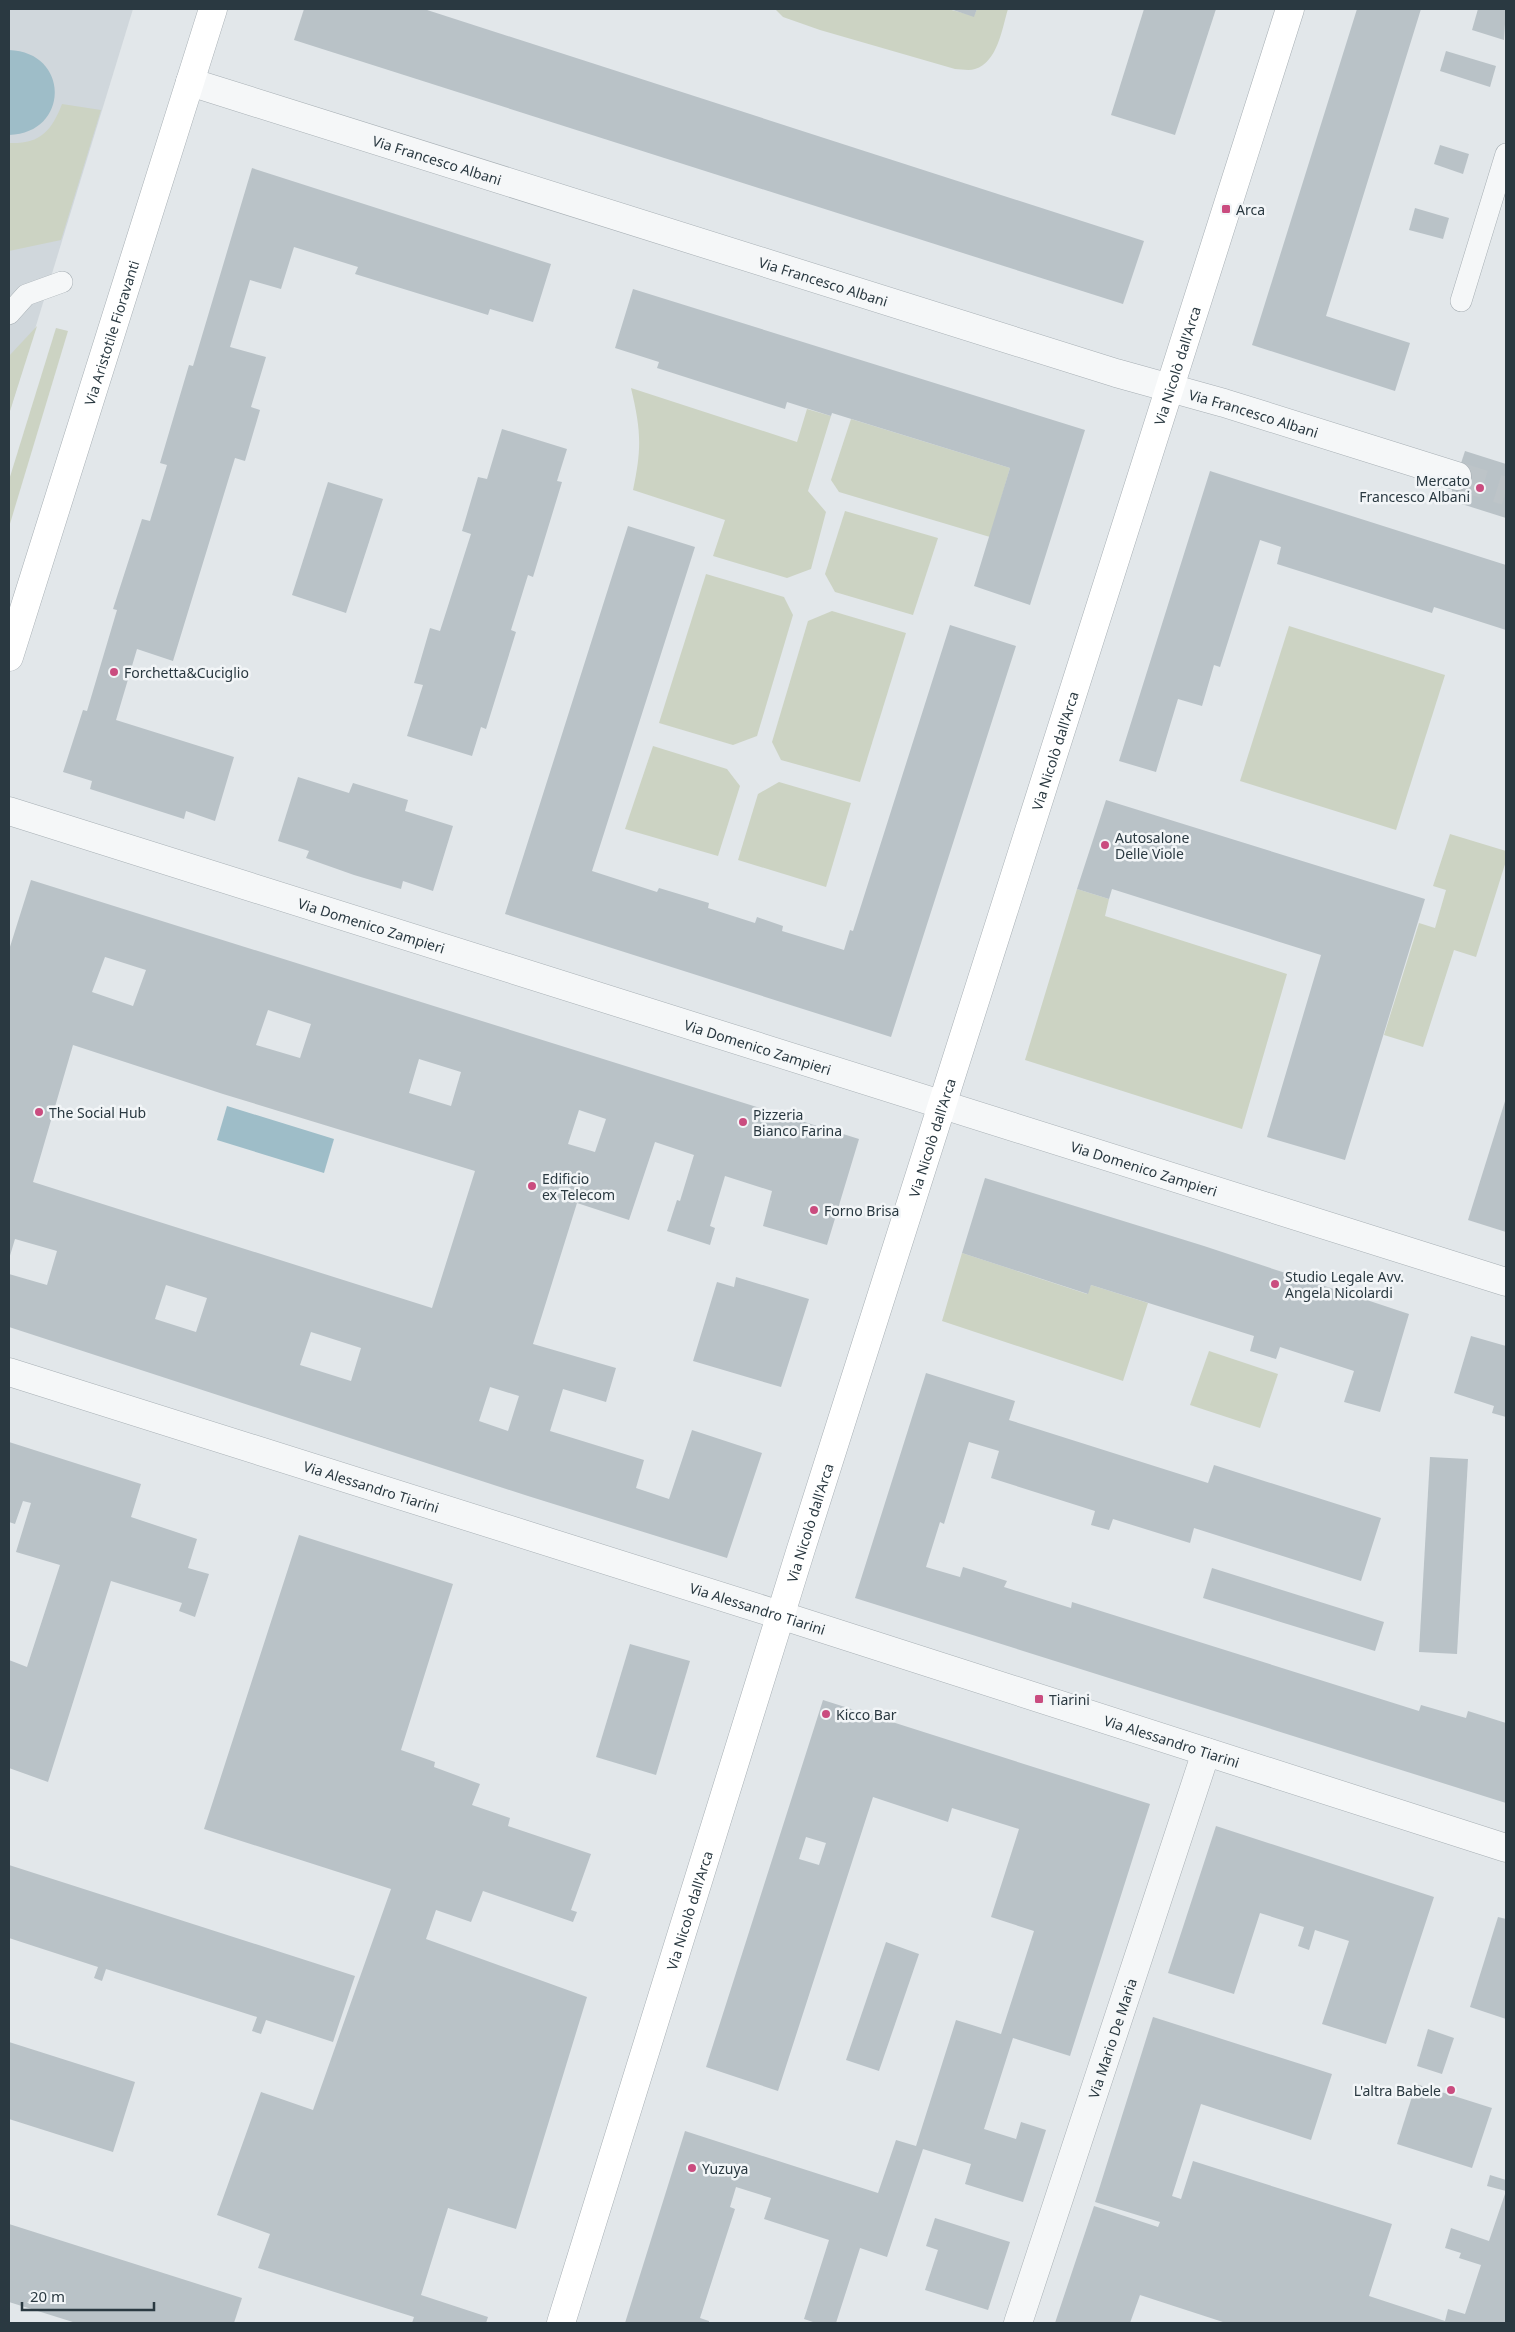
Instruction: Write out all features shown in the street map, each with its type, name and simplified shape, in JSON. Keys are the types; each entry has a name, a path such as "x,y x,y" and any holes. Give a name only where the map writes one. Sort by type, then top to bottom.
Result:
{"street":[{"name":"Via Aristotile Fioravanti","path":"9,657 213,9"},
{"name":"Via Nicolò dall'Arca","path":"561,2323 780,1615 1290,9"},
{"name":"Via Francesco Albani","path":"190,82 1457,476"},
{"name":"Via Domenico Zampieri","path":"9,811 1506,1282"},
{"name":"Via Alessandro Tiarini","path":"9,1372 780,1615 1506,1848"},
{"name":"Via Mario De Maria","path":"1018,2323 1206,1752"}],"lane":[{"path":"1461,301 1506,154"},
{"path":"9,314 26,295 62,282"}],"shaded area":[{"path":"9,9 133,9 9,414"}],"green space":[{"path":"775,9 948,9 974,16 977,9 1008,9 994,52 983,65 968,70 955,69 820,30 783,17"},
{"path":"62,104 101,110 61,240 9,251 9,143 29,141 43,134 49,129"},
{"path":"37,326 9,414 9,356"},
{"path":"56,328 68,331 9,527 9,480"},
{"path":"631,388 797,442 807,409 831,416 808,491 826,512 811,569 787,578 713,556 725,520 633,490 638,462 639,439 637,416"},
{"path":"851,419 1010,468 990,537 839,492 831,480"},
{"path":"845,511 938,538 913,615 835,592 825,574"},
{"path":"706,574 784,597 793,615 757,736 733,745 659,723"},
{"path":"832,611 906,633 860,782 781,760 772,742 808,621"},
{"path":"1289,626 1445,675 1396,830 1240,781"},
{"path":"653,746 727,769 740,786 718,856 625,829"},
{"path":"779,782 851,803 826,887 738,860 758,794"},
{"path":"1450,834 1506,851 1506,861 1476,957 1454,950 1423,1047 1384,1035 1419,923 1435,928 1446,890 1433,886"},
{"path":"1077,889 1109,899 1105,916 1287,974 1242,1129 1025,1060"},
{"path":"962,1253 1087,1294 1091,1285 1148,1303 1123,1381 942,1321"},
{"path":"1209,1351 1278,1374 1260,1428 1190,1405"}],"water":[{"path":"9,50 29,54 43,64 52,77 55,92 52,108 43,121 29,131 9,135"},
{"path":"227,1106 334,1139 324,1173 217,1140"}],"building":[{"path":"304,9 424,9 1144,241 1123,304 294,40"},
{"path":"950,9 977,9 974,17"},
{"path":"1144,9 1216,9 1175,135 1111,115"},
{"path":"1357,9 1421,9 1326,316 1410,343 1395,391 1252,345"},
{"path":"1478,9 1506,9 1504,40 1472,30"},
{"path":"1446,51 1496,66 1490,87 1440,71"},
{"path":"1440,145 1469,154 1463,174 1434,164"},
{"path":"252,168 551,264 533,322 490,309 488,315 355,274 358,267 294,247 281,289 250,280 230,347 266,357 251,407 260,410 245,461 235,458 173,661 137,649 116,720 234,757 215,821 186,811 184,819 90,789 92,781 63,772 83,710 87,711 117,610 113,609 142,519 150,521 167,465 160,463 189,365 193,366"},
{"path":"1415,208 1449,218 1443,239 1409,230"},
{"path":"633,289 1085,430 1030,605 974,586 1010,468 832,413 831,416 787,402 785,409 657,368 659,362 615,348"},
{"path":"502,429 567,449 557,481 562,482 533,577 528,575 511,630 516,632 486,729 481,727 472,756 407,736 423,685 414,683 430,628 440,631 471,534 462,531 478,477 487,479"},
{"name":"Mercato Francesco Albani","path":"1465,451 1506,464 1506,518 1449,500"},
{"path":"1210,471 1506,565 1506,630 1434,607 1432,613 1277,564 1281,547 1260,540 1220,667 1214,665 1202,706 1178,699 1156,772 1119,761"},
{"path":"328,482 383,499 346,613 292,595"},
{"path":"628,526 695,547 592,871 657,892 659,888 709,903 708,908 755,923 757,917 783,926 782,931 844,950 850,930 853,931 950,625 1016,646 891,1037 505,914"},
{"path":"298,777 349,793 353,783 408,800 405,811 453,826 433,891 403,881 401,889 354,875 306,858 309,851 278,841"},
{"path":"1106,800 1425,899 1345,1160 1267,1137 1321,955 1112,889 1109,899 1077,889"},
{"path":"31,880 859,1139 827,1245 763,1226 772,1191 725,1176 710,1226 715,1228 710,1245 667,1231 677,1200 680,1201 694,1155 655,1142 629,1220 577,1203 533,1344 616,1368 606,1402 563,1389 550,1431 644,1460 636,1488 669,1499 692,1430 762,1453 727,1558 528,1496 9,1327 9,1274 47,1285 57,1251 15,1239 9,1259 9,950","holes":["105,957 146,970 133,1006 92,992","268,1010 311,1024 300,1058 256,1045","73,1045 223,1094 475,1171 432,1308 33,1182","419,1059 461,1072 451,1106 409,1093","579,1110 606,1119 595,1152 568,1144","166,1285 207,1298 196,1332 155,1319","311,1332 361,1348 351,1381 300,1365","490,1387 519,1396 508,1431 479,1421"]},
{"path":"1506,1098 1506,1232 1468,1220"},
{"path":"985,1178 1204,1246 1409,1314 1380,1412 1344,1402 1354,1371 1280,1347 1276,1359 1250,1351 1254,1336 1091,1285 1088,1294 962,1253"},
{"path":"736,1277 809,1299 781,1387 693,1361 717,1282 734,1287"},
{"path":"1471,1336 1506,1346 1506,1417 1492,1413 1494,1406 1454,1393"},
{"path":"926,1373 1015,1401 1009,1420 1208,1483 1214,1465 1381,1518 1361,1581 1194,1528 1190,1543 1113,1519 1109,1530 1091,1525 1095,1511 991,1478 999,1451 969,1442 944,1524 940,1522 926,1567 960,1577 963,1567 1007,1581 1004,1587 1071,1608 1072,1602 1419,1711 1421,1705 1466,1718 1468,1711 1506,1723 1506,1803 855,1598"},
{"path":"9,1442 141,1484 131,1517 197,1539 188,1568 209,1574 195,1617 179,1611 182,1603 111,1581 48,1782 9,1768 9,1660 27,1667 60,1565 16,1552 31,1503 23,1501 15,1524 9,1522"},
{"path":"1430,1457 1468,1459 1457,1654 1419,1652"},
{"path":"299,1535 453,1584 401,1750 435,1762 434,1767 480,1784 472,1805 510,1818 508,1826 591,1854 571,1910 577,1912 573,1922 483,1891 471,1922 436,1910 426,1939 587,1997 516,2229 448,2208 421,2295 488,2317 486,2323 412,2323 414,2317 258,2268 270,2234 217,2215 261,2092 313,2110 391,1889 204,1829"},
{"path":"1212,1568 1384,1622 1375,1651 1203,1598"},
{"path":"630,1644 690,1661 656,1775 596,1757"},
{"path":"823,1700 1150,1804 1070,2056 1013,2038 984,2129 1016,2139 1021,2122 1046,2130 1023,2202 965,2184 971,2164 923,2149 887,2257 860,2248 836,2323 816,2323 804,2319 829,2240 764,2219 771,2198 736,2187 730,2207 735,2209 700,2318 709,2321 709,2323 625,2323 685,2131 878,2193 896,2140 916,2146 956,2020 1001,2034 1034,1931 991,1917 1019,1829 952,1808 948,1822 873,1797 778,2091 706,2067","holes":["806,1837 826,1843 819,1865 799,1859"]},
{"path":"1216,1826 1434,1897 1386,2044 1322,2024 1349,1941 1315,1930 1309,1950 1298,1946 1304,1927 1260,1913 1234,1994 1168,1973"},
{"path":"9,1865 355,1976 333,2042 266,2020 261,2034 252,2031 257,2017 106,1969 102,1981 94,1978 98,1967 9,1938"},
{"path":"1498,1917 1506,1919 1506,2019 1470,2007"},
{"path":"886,1942 919,1954 879,2071 846,2060"},
{"path":"1153,2017 1332,2074 1311,2140 1201,2104 1172,2196 1181,2199 1193,2161 1392,2224 1369,2296 1445,2321 1448,2309 1465,2314 1481,2265 1459,2258 1461,2253 1445,2248 1451,2228 1489,2241 1506,2191 1506,2323 1226,2323 1140,2295 1130,2323 1055,2323 1094,2206 1158,2227 1160,2222 1095,2202"},
{"path":"1428,2029 1454,2038 1442,2074 1417,2066"},
{"path":"9,2042 135,2082 113,2152 9,2119"},
{"path":"1416,2084 1492,2108 1472,2168 1397,2144"},
{"path":"1490,2175 1506,2180 1506,2191 1487,2186"},
{"path":"935,2218 1010,2242 988,2310 925,2290 938,2250 926,2246"},
{"path":"9,2224 242,2298 234,2323 76,2323 9,2302"}],"tunnel":[{"path":"1457,476 1506,491"}],"place":[{"name":"Arca","path":"1226,209"},
{"name":"Mercato Francesco Albani","path":"1480,488"},
{"name":"Forchetta&Cuciglio","path":"114,672"},
{"name":"Autosalone Delle Viole","path":"1105,845"},
{"name":"The Social Hub","path":"39,1112"},
{"name":"Pizzeria Bianco Farina","path":"743,1122"},
{"name":"Edificio ex Telecom","path":"532,1186"},
{"name":"Forno Brisa","path":"814,1210"},
{"name":"Studio Legale Avv. Angela Nicolardi","path":"1275,1284"},
{"name":"Tiarini","path":"1039,1699"},
{"name":"Kicco Bar","path":"826,1714"},
{"name":"L'altra Babele","path":"1451,2090"},
{"name":"Yuzuya","path":"692,2168"}]}
